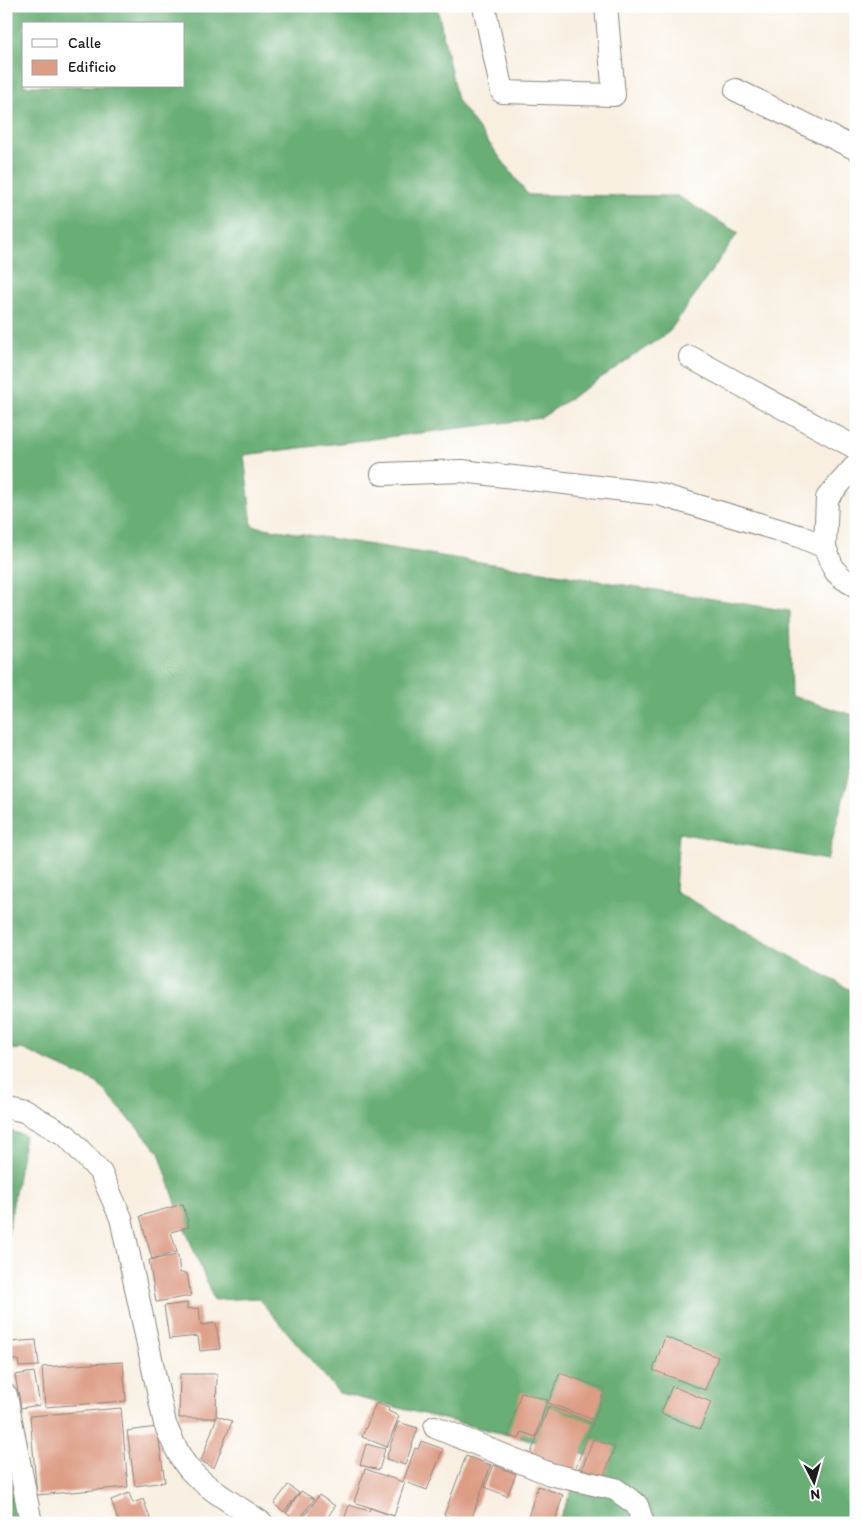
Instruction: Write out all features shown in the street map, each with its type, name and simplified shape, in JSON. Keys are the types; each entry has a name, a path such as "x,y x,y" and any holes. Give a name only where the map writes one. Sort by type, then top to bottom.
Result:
{"street":[{"path":"484,6 502,92 614,95 606,6"},
{"path":"736,90 856,149"},
{"path":"690,357 856,448"},
{"path":"856,465 828,498 826,546 833,569 839,577 856,586"},
{"path":"382,474 462,471 658,494 799,536 826,546"},
{"path":"6,1107 24,1111 67,1136 100,1173 121,1218 165,1424 175,1448 189,1469 208,1486 262,1523"},
{"path":"6,1395 31,1523"},
{"path":"436,1427 550,1474 615,1489 637,1505 643,1523"}],"green space":[{"path":"6,6 437,6 457,100 528,195 678,196 738,233 669,332 541,418 244,455 252,526 789,611 791,696 856,716 856,750 827,860 679,833 675,891 856,993 856,1523 557,1523 588,1455 339,1393 258,1298 214,1300 181,1219 159,1152 97,1083 22,1049 6,1050"},
{"path":"6,1129 25,1136 8,1233 6,1261"},
{"path":"6,1427 35,1523 6,1523"}],"building":[{"path":"183,1204 189,1227 171,1232 177,1252 152,1259 140,1216"},
{"path":"178,1255 180,1273 187,1273 191,1296 156,1302 149,1260"},
{"path":"187,1303 187,1309 199,1308 201,1325 216,1323 220,1349 200,1351 198,1336 169,1339 164,1306"},
{"path":"665,1337 718,1357 705,1390 653,1370"},
{"path":"36,1340 39,1366 19,1367 18,1360 12,1360 10,1342"},
{"path":"123,1362 126,1401 45,1407 42,1367"},
{"path":"34,1372 40,1405 21,1408 15,1375"},
{"path":"560,1373 605,1389 594,1420 548,1403"},
{"path":"180,1374 217,1374 216,1418 179,1418"},
{"path":"672,1386 711,1402 700,1429 661,1413"},
{"path":"521,1392 547,1400 536,1437 522,1432 519,1439 508,1436"},
{"path":"376,1403 389,1408 388,1411 399,1416 387,1447 362,1437"},
{"path":"549,1406 593,1423 573,1474 529,1458"},
{"path":"121,1408 128,1487 37,1495 30,1416"},
{"path":"217,1416 232,1421 214,1468 201,1461"},
{"path":"398,1422 418,1428 405,1465 386,1459"},
{"path":"157,1427 165,1482 135,1486 127,1431"},
{"path":"593,1439 615,1447 603,1479 581,1471"},
{"path":"421,1441 443,1449 427,1490 405,1482 394,1516 354,1502 365,1469 403,1482 415,1448 418,1449"},
{"path":"366,1444 385,1449 379,1470 360,1465"},
{"path":"466,1456 491,1465 470,1523 444,1515"},
{"path":"494,1465 516,1474 507,1496 485,1487"},
{"path":"288,1485 299,1493 284,1512 274,1504"},
{"path":"538,1486 563,1495 554,1523 526,1523"},
{"path":"301,1491 314,1499 298,1522 286,1513"},
{"path":"129,1493 133,1503 143,1499 152,1523 119,1523 111,1500"},
{"path":"319,1495 335,1506 324,1523 300,1523"},
{"path":"349,1505 369,1511 370,1508 394,1516 392,1523 343,1523"}]}
